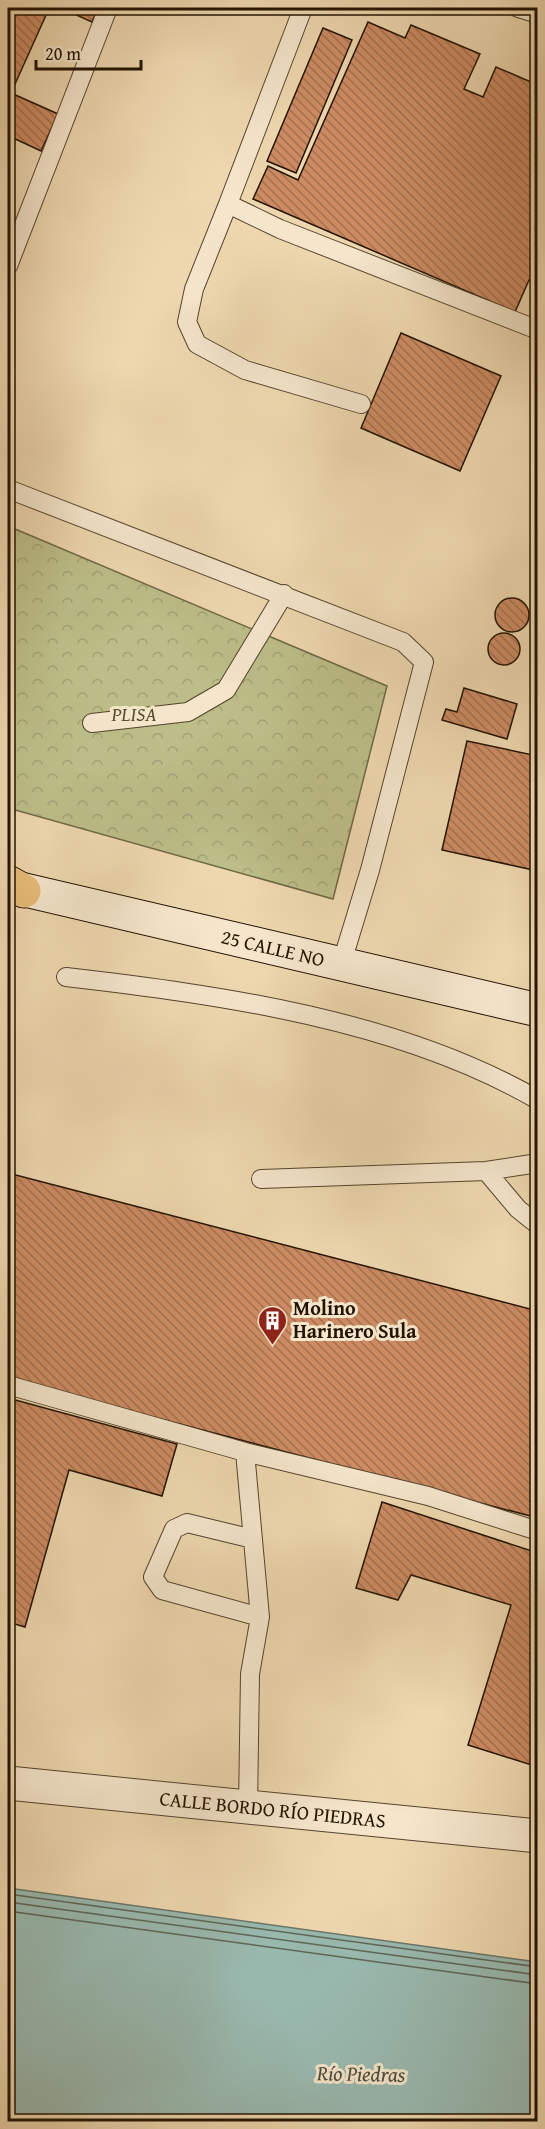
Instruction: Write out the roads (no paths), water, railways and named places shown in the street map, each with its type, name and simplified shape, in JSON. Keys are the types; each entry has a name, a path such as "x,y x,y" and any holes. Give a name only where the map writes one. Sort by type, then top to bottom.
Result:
{"street":[{"name":"25 CALLE NO","path":"13,886 537,1010"},
{"name":"CALLE BORDO RÍO PIEDRAS","path":"8,1783 537,1836"}],"lane":[{"path":"8,266 108,8"},
{"path":"303,8 192,300 187,322 197,344 245,370 361,404"},
{"path":"518,8 537,14"},
{"path":"228,204 280,229 537,330"},
{"path":"8,489 403,642 424,662 370,870 341,965"},
{"path":"92,723 188,711 226,690 284,594"},
{"path":"66,977 198,993 387,1035 507,1082 537,1100"},
{"path":"261,1179 486,1171 537,1163"},
{"path":"486,1171 518,1209 537,1225"},
{"path":"8,1385 246,1452 428,1496 537,1531"},
{"path":"246,1452 260,1617 250,1674 248,1808"},
{"path":"253,1539 188,1523 180,1524 174,1529 153,1577 162,1590 260,1617"}],"water":[{"name":"Río Piedras","path":"8,1888 537,1962 537,2121 8,2121"}],"place":[{"name":"Molino Harinero Sula","path":"272,1346"}],"park label":[{"name":"PLISA","path":"134,714"}]}
